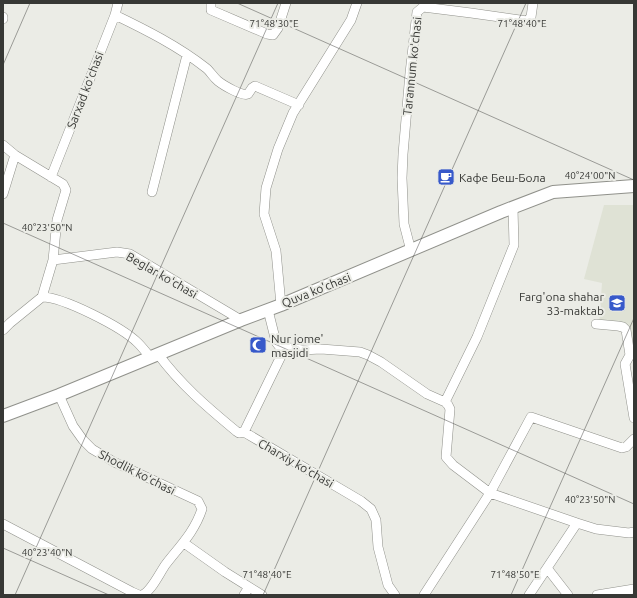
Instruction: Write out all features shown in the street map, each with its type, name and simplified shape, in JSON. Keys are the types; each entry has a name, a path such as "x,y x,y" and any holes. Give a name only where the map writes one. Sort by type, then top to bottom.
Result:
{"main road":[{"name":"Quva ko'chasi","path":"3,416 59,395 281,305 553,192 634,186"}],"street":[{"name":"Sarxad koʻchasi","path":"51,177 115,15 118,3"},
{"path":"211,3 211,10 267,34 273,35 278,28 286,3"},
{"path":"281,305 276,251 264,214 266,188 278,149 294,113 352,20 357,3"},
{"name":"Tarannum koʻchasi","path":"411,251 404,224 402,170 410,73 418,12 423,7 527,21 531,17 533,3"},
{"path":"115,15 149,32 187,55 207,68 219,82 243,95 248,94 252,88 258,87 299,105"},
{"path":"152,192 187,55"},
{"path":"3,145 15,155 63,184 66,190 57,220 53,260 42,297 3,330"},
{"path":"3,194 15,155"},
{"path":"445,402 477,337 514,245 513,208"},
{"name":"Beglar koʻchasi","path":"53,260 117,252 130,254 241,320"},
{"name":"Charxiy koʻchasi","path":"42,297 48,297 61,301 96,316 137,342 170,370 194,396 236,431 244,432 355,497 371,509 376,520 378,547 388,585 395,595"},
{"path":"268,310 276,342 279,346 302,350 322,349 360,352 381,362 427,394 445,402 450,409 447,459 490,493 596,529 634,532"},
{"path":"596,324 623,327 626,330 630,355 625,364 634,418"},
{"path":"244,432 285,348"},
{"name":"Shodlik koʻchasi","path":"3,524 140,595 147,592 167,563 184,543 199,518 202,509 198,501 114,462 92,448 83,440 74,426 59,395"},
{"path":"424,595 490,493 531,417 622,448 626,447 634,439"},
{"path":"529,595 577,523"},
{"path":"184,543 224,572 262,595"},
{"path":"547,568 568,595"},
{"path":"244,595 249,587"},
{"path":"597,595 634,589"}],"shaded area":[{"name":"Farg'ona shahar 33-maktab","path":"604,205 634,205 634,365 629,325 599,324 602,283 584,279"}],"place":[{"name":"Кафе Беш-Бола","path":"446,177"},
{"name":"Farg'ona shahar 33-maktab","path":"617,303"},
{"name":"Nur jome' masjidi","path":"258,345"}]}
